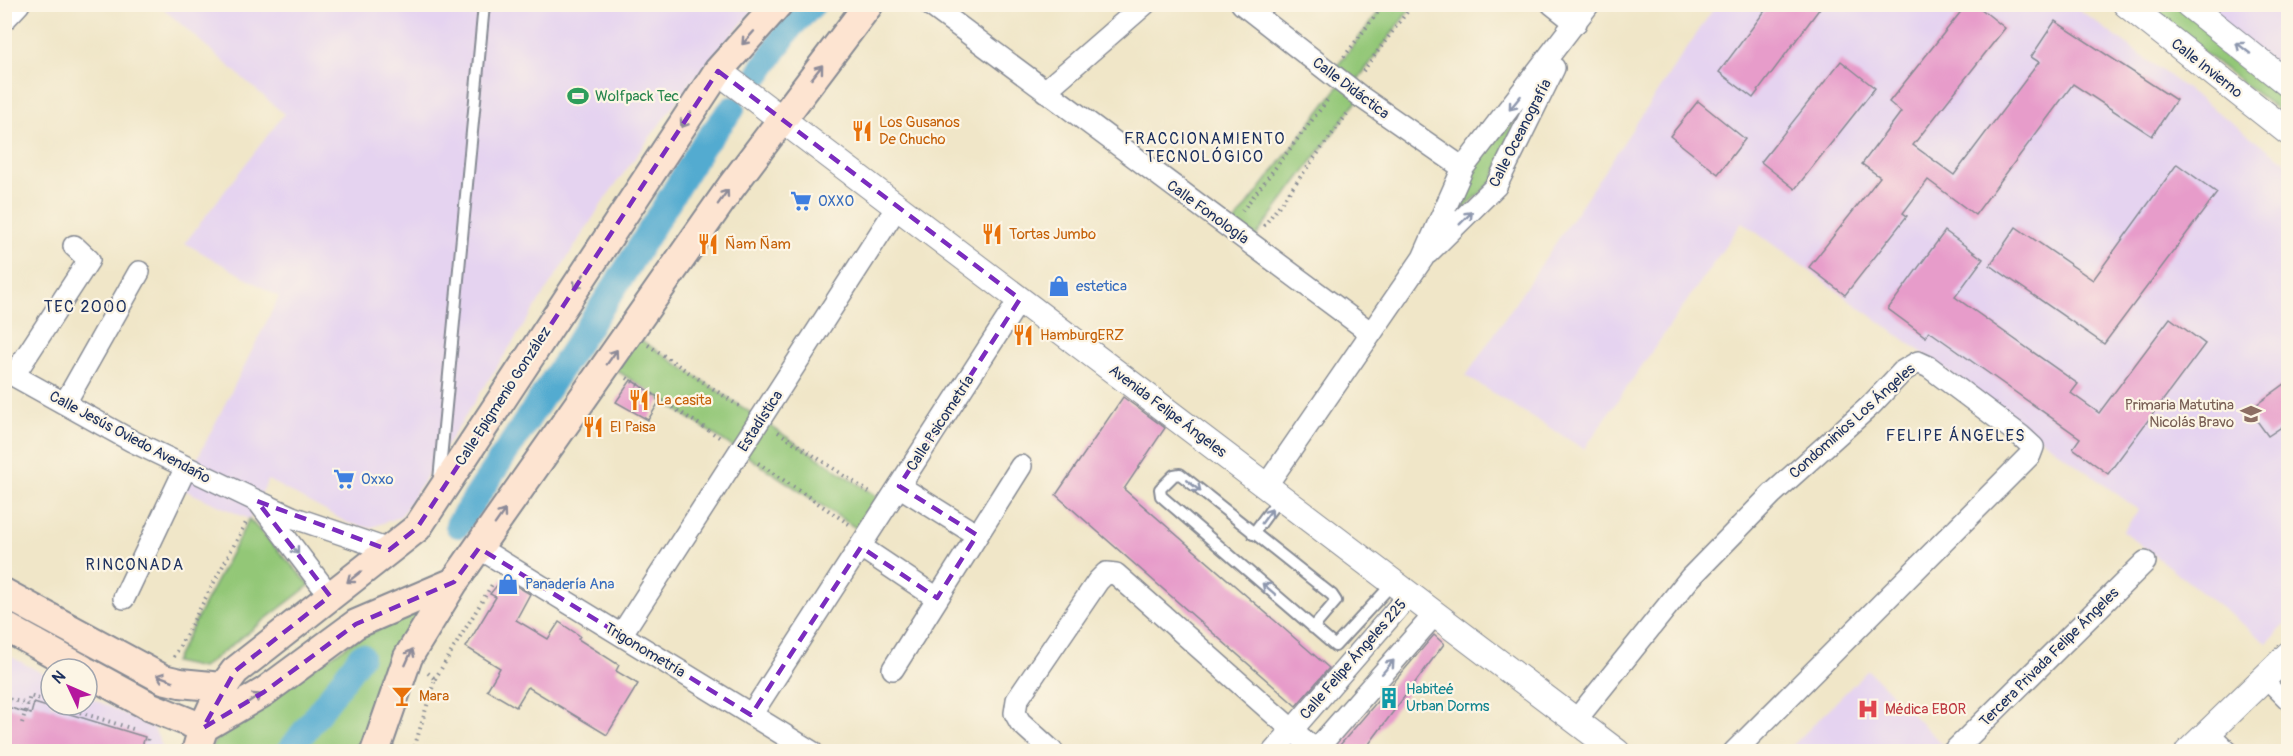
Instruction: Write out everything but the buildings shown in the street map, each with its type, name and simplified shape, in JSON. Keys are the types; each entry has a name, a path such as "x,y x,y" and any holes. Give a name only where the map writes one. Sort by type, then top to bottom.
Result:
{"main road":[{"name":"Calle Epigmenio González","path":"199,740 222,687 235,671 417,528 718,71 778,4"},
{"path":"375,752 408,657 467,564 781,118 869,4"},
{"path":"99,679 151,707 199,740 356,624 467,564"},
{"path":"4,593 163,678 180,683 222,687"},
{"path":"4,626 60,657"}],"street":[{"path":"4,20 19,4"},
{"name":"Calle Fonología","path":"929,4 1371,333"},
{"path":"1045,91 1145,4"},
{"name":"Calle Didáctica","path":"1242,4 1346,85 1463,168"},
{"path":"1552,4 1576,23"},
{"name":"Calle Oceanografía","path":"1423,258 1463,168 1589,4"},
{"name":"Calle Invierno","path":"2126,4 2289,132"},
{"path":"2188,4 2289,84"},
{"name":"Calle Oceanografía","path":"1273,491 1371,333 1423,258 1496,186 1576,23"},
{"name":"Avenida Felipe Ángeles","path":"718,71 1617,752"},
{"name":"Estadística","path":"621,635 897,207"},
{"path":"9,372 89,260 74,246"},
{"path":"65,403 139,272"},
{"name":"Calle Psicometría","path":"752,715 1020,299"},
{"name":"Condominios Los Ángeles","path":"1576,720 1690,578 1772,494 1871,405 1904,371 1918,362 1929,367 2021,436 2033,447 2030,456 1734,752"},
{"name":"Calle Jesús Oviedo Avendaño","path":"9,372 186,467 257,501 292,517 389,550"},
{"path":"893,669 1020,466"},
{"path":"124,598 186,467"},
{"path":"899,486 977,535"},
{"name":"Calle Jesús Oviedo Avendaño","path":"257,501 330,596"},
{"path":"864,542 937,598"},
{"name":"Tercera Privada Felipe Ángeles","path":"1953,752 2145,562"},
{"name":"Trigonometría","path":"467,564 621,635 812,752"},
{"path":"1053,752 1014,714 1017,700 1098,581 1106,573 1116,574 1293,729 1315,751"},
{"name":"Calle Felipe Ángeles 225","path":"1273,752 1402,588"},
{"name":"Calle Felipe Ángeles 225","path":"1315,751 1435,614"},
{"path":"2188,752 2289,656"},
{"path":"2264,679 2289,703"},
{"path":"2210,730 2232,752"}],"lane":[{"path":"437,497 484,5"},
{"path":"1313,628 1333,607 1335,601 1332,595 1180,474 1174,474 1160,489 1161,496 1313,628 1335,646 1402,588"},
{"path":"1253,534 1273,491"}],"path":[{"path":"1251,243 1346,85 1384,4"},
{"path":"1229,229 1413,4"},
{"path":"629,332 888,504"},
{"path":"607,364 741,451 864,542"},
{"path":"163,678 257,501"},
{"path":"413,752 435,679 494,584 467,564"},
{"path":"408,657 435,679"},
{"path":"22,723 30,696 39,699"},
{"path":"4,698 28,705"},
{"path":"94,717 150,735 144,752"}],"highlighted area":[{"path":"718,71 1020,299 899,486 977,535 937,598 861,547 751,715 479,548 454,582 356,624 264,692 203,728 235,671 330,596 257,501 389,550 417,528"}],"shaded area":[{"path":"159,5 758,5 690,83 607,196 401,516 370,528 348,523 268,480 249,519 182,489 279,297 185,243 284,114"},
{"path":"1716,5 2073,5 2288,164 2288,622 2267,643 2123,531 2139,510 1742,222 1584,449 1466,376"},
{"path":"2188,5 2288,5 2288,84"},
{"path":"4,653 39,672 39,717 99,717 99,702 154,728 164,751 5,751"},
{"name":"Médica EBOR","path":"1868,670 1946,748 1942,752 1786,752"}],"green space":[{"path":"1384,5 1413,5 1351,89 1360,97 1251,243 1229,229 1342,82 1331,74"},
{"path":"2143,5 2181,5 2288,91 2288,118"},
{"path":"1515,121 1493,181 1441,230 1464,169"},
{"path":"629,332 888,504 868,536 607,364"},
{"path":"249,519 310,585 202,668 174,662"},
{"path":"421,609 360,751 211,752 217,734 354,641"}],"waterway":[{"path":"760,72 790,27 813,4"},
{"path":"458,525 625,271 703,145 732,109"},
{"path":"289,752 361,656"}],"place":[{"name":"Wolfpack Tec","path":"578,96"},
{"name":"Los Gusanos De Chucho","path":"862,131"},
{"name":"OXXO","path":"801,201"},
{"name":"Tortas Jumbo","path":"992,234"},
{"name":"Ñam Ñam","path":"708,244"},
{"name":"estetica","path":"1059,286"},
{"name":"HamburgERZ","path":"1023,335"},
{"name":"La casita","path":"639,400"},
{"name":"Primaria Matutina Nicolás Bravo","path":"2251,414"},
{"name":"El Paisa","path":"593,427"},
{"name":"Oxxo","path":"344,479"},
{"name":"Panadería Ana","path":"508,584"},
{"name":"Mara","path":"402,696"},
{"name":"Habiteé Urban Dorms","path":"1389,698"},
{"name":"Médica EBOR","path":"1868,709"}],"district":[{"name":"FRACCIONAMIENTO TECNOLÓGICO","path":"1205,147"},
{"name":"TEC 2000","path":"86,306"},
{"name":"FELIPE ÁNGELES","path":"1956,435"},
{"name":"RINCONADA","path":"135,564"}]}
